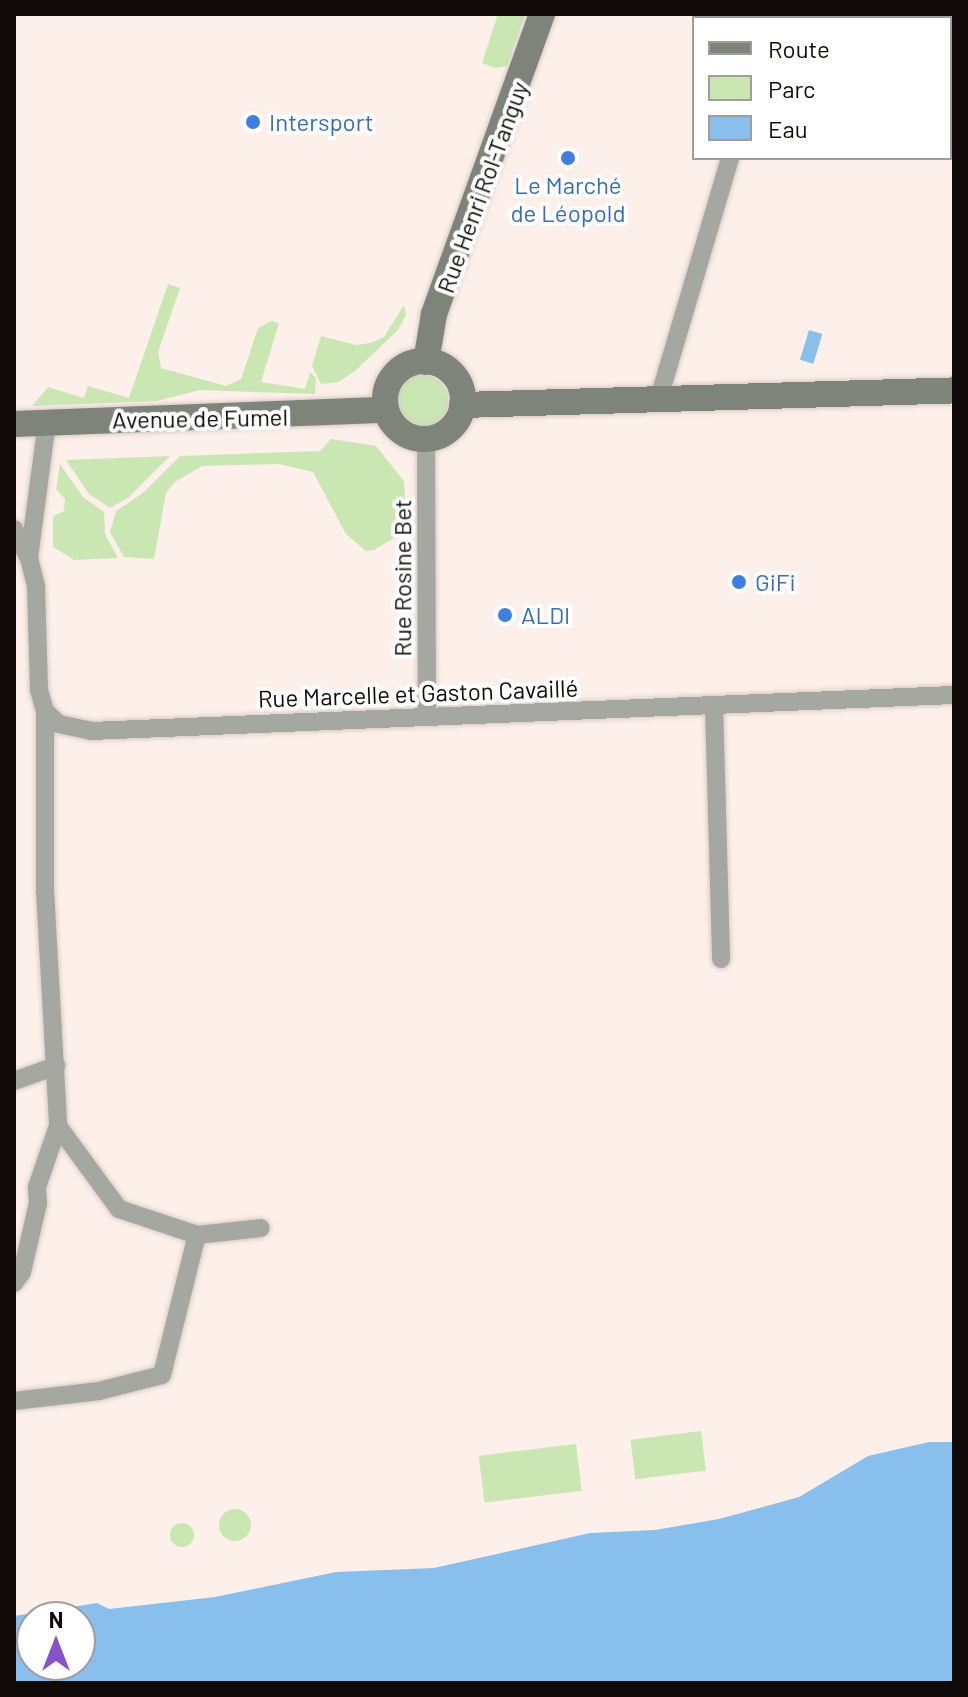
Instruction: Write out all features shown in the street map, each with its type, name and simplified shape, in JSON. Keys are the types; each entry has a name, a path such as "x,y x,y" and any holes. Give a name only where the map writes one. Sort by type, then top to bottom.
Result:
{"main road":[{"name":"Rue Henri Rol-Tanguy","path":"426,362 434,314 542,14"},
{"path":"426,362 449,371 462,405 447,432 426,439 401,432 386,410 394,376 426,362"},
{"path":"462,405 954,390"},
{"name":"Avenue de Fumel","path":"14,424 386,410"}],"street":[{"path":"659,398 729,160"},
{"path":"25,568 47,422"},
{"name":"Rue Rosine Bet","path":"426,439 427,717"},
{"path":"14,529 25,568 39,690 45,711 45,890 58,1126 37,1187 38,1203 22,1272 14,1283"},
{"name":"Rue Marcelle et Gaston Cavaillé","path":"45,711 59,724 91,731 954,695"},
{"path":"714,705 721,959"},
{"path":"14,1081 56,1066"},
{"path":"58,1126 119,1209 197,1235 261,1228"},
{"path":"14,1401 99,1391 162,1375 197,1235"}],"green space":[{"path":"498,14 525,14 507,66 495,68 482,63"},
{"path":"168,284 180,288 158,352 161,368 226,386 241,379 258,328 271,321 279,323 261,382 305,389 310,372 316,378 315,394 200,390 157,401 32,406 48,387 84,398 88,386 129,398"},
{"path":"404,305 406,315 398,330 355,371 338,382 321,384 312,366 321,336 356,345 370,343 384,337"},
{"path":"422,375 441,382 448,401 441,420 422,427 403,420 396,401 403,382"},
{"path":"331,439 376,446 404,481 407,530 374,550 366,551 346,534 313,472 279,464 202,466 175,482 166,493 154,559 124,557 110,532 116,511 143,493 180,456 320,451"},
{"path":"170,456 128,498 110,508 89,494 66,460"},
{"path":"60,464 83,497 104,512 105,534 118,558 74,560 53,547 53,516 64,511 65,499 56,489"},
{"path":"701,1431 706,1471 635,1479 631,1440"},
{"path":"576,1444 582,1491 484,1503 479,1456"},
{"path":"235,1509 247,1513 251,1525 247,1537 235,1541 223,1537 219,1525 223,1513"},
{"path":"182,1523 191,1526 194,1535 191,1544 182,1547 173,1544 170,1535 173,1526"}],"water":[{"path":"809,330 822,334 813,364 800,360"},
{"path":"929,1442 954,1442 954,1683 14,1683 14,1616 16,1681 96,1681 96,1603 109,1609 215,1597 336,1572 434,1568 590,1533 655,1530 719,1519 799,1497 868,1456"}],"place":[{"name":"Intersport","path":"253,122"},
{"name":"Le Marché de Léopold","path":"568,158"},
{"name":"GiFi","path":"739,582"},
{"name":"ALDI","path":"505,615"}]}
